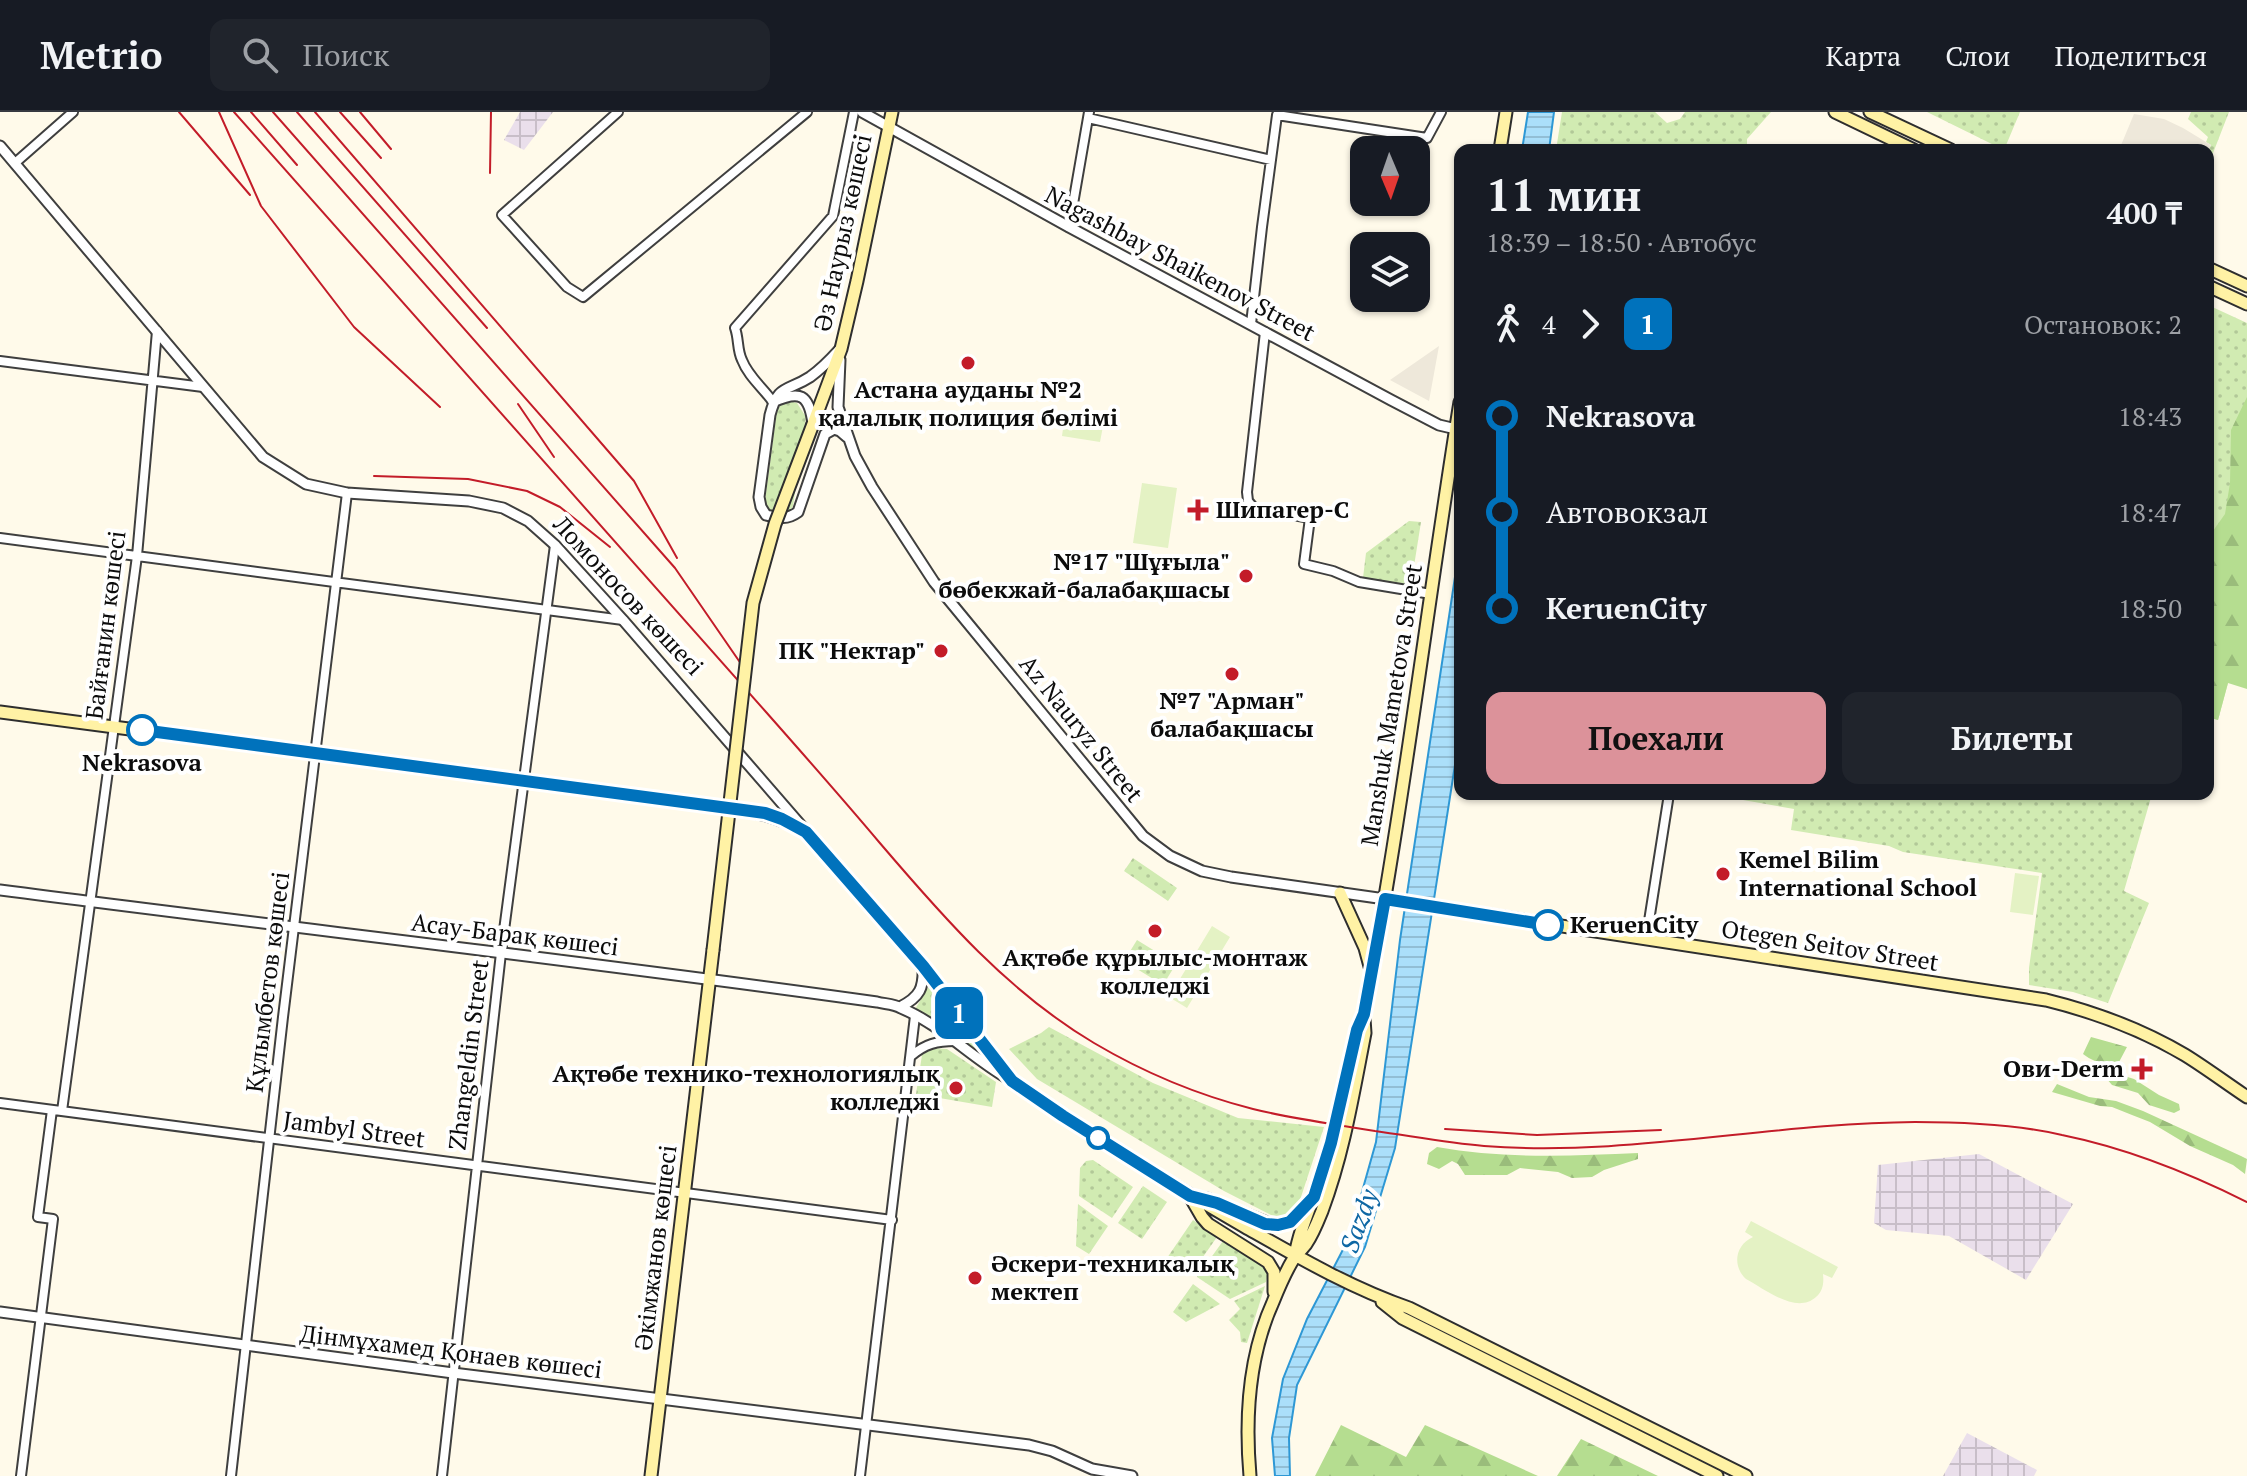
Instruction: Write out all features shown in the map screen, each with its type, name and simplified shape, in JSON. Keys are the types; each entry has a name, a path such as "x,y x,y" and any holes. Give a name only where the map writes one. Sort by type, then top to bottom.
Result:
{"main road":[{"path":"888,126 892,112"},
{"path":"1501,144 1506,112"},
{"path":"1835,112 1902,144"},
{"path":"1870,112 1938,144"},
{"name":"Әз Наурыз көшесі","path":"813,424 841,349 888,126"},
{"path":"2214,271 2247,286"},
{"path":"2214,289 2247,304"},
{"name":"Әкімжанов көшесі","path":"651,1476 753,603 775,524 813,424"},
{"name":"Manshuk Mametova Street","path":"1295,1256 1298,1237 1331,1143 1372,974 1454,453"},
{"path":"0,712 765,813 806,832"},
{"name":"Ломоносов көшесі","path":"806,832 923,966 1008,1078 1190,1196"},
{"path":"1340,893 1365,948 1372,974"},
{"name":"Otegen Seitov Street","path":"1385,899 2046,1000 2086,1010 2144,1033 2247,1097"},
{"name":"Manshuk Mametova Street","path":"1250,1476 1247,1440 1254,1365 1271,1304 1295,1256 1308,1242 1340,1157 1365,1033 1364,1014"},
{"path":"1190,1196 1217,1203 1265,1224 1278,1225 1290,1222 1314,1197"},
{"path":"1190,1196 1295,1256 1372,1295 1409,1308 1746,1476"},
{"path":"1190,1196 1208,1224 1272,1267 1275,1279 1271,1304"},
{"path":"1372,1295 1402,1318 1717,1476"},
{"path":"1534,1384 1539,1373"}],"street":[{"path":"15,163 73,112"},
{"path":"618,112 502,215 567,287 583,297 807,112"},
{"path":"773,402 746,369 739,353 739,337 735,328 833,216 854,112"},
{"name":"Nagashbay Shaikenov Street","path":"862,112 1439,425 1454,428"},
{"path":"1251,324 1277,115 1427,138 1441,112"},
{"path":"1069,227 1089,115 1271,160"},
{"name":"Ломоносов көшесі","path":"0,146 263,457 306,484 347,493 469,501 503,508 528,521 555,545 623,620 806,832"},
{"name":"Байғанин көшесі","path":"62,1111 137,556 157,331"},
{"path":"1265,332 1248,477 1248,501 1254,508 1310,518 1304,564 1359,582 1431,594"},
{"path":"841,349 812,376 778,393 773,402 759,497 766,515 790,518 798,512 825,434 834,429 847,437"},
{"name":"Az Nauryz Street","path":"841,349 837,398 847,437 872,487 934,582 1143,836 1170,856 1202,871 1385,899"},
{"path":"0,361 203,387"},
{"path":"773,402 791,394 802,398 809,407 813,424"},
{"name":"Құлымбетов көшесі","path":"231,1476 347,493"},
{"path":"0,538 623,620"},
{"name":"Zhangeldin Street","path":"442,1476 501,953 555,545"},
{"path":"1646,940 1668,800"},
{"name":"Асау-Барақ көшесі","path":"0,890 710,978 877,1002 900,1007 1008,1078"},
{"path":"900,1007 917,995 923,980 923,966"},
{"path":"860,1476 915,1016"},
{"path":"911,1056 926,1045 955,1041"},
{"name":"Jambyl Street","path":"0,1103 892,1220"},
{"path":"21,1476 53,1219 38,1217 52,1110"},
{"name":"Дінмұхамед Қонаев көшесі","path":"0,1312 453,1373 1029,1445 1052,1451 1092,1469 1132,1476"}],"shaded area":[{"path":"520,112 553,112 524,150 504,140"},
{"path":"2134,114 2164,119 2209,144 2122,144"},
{"path":"1439,346 1429,401 1390,380"},
{"path":"1979,1154 2073,1204 2026,1280 1949,1236 1886,1230 1874,1223 1878,1165"},
{"path":"1967,1433 2037,1470 2034,1476 1943,1476"}],"green space":[{"path":"1562,112 1655,112 1667,123 1680,119 1685,112 1771,112 1747,139 1747,144 1557,144"},
{"path":"1927,112 2020,112 2007,144 1992,144"},
{"path":"2191,112 2229,112 2214,151 2214,144 2206,142 2208,137 2188,119"},
{"path":"2214,308 2247,323 2247,649 2228,683 2218,720 2214,719"},
{"path":"2247,397 2247,689 2228,683 2218,720 2214,719 2214,530 2225,514 2230,483 2231,430"},
{"path":"789,401 797,403 806,417 793,506 790,511 778,514 770,511 765,501 777,410"},
{"path":"1065,414 1104,421 1100,442 1062,436"},
{"path":"1142,483 1177,488 1168,548 1133,543"},
{"path":"1409,521 1421,522 1411,585 1363,578 1366,553"},
{"path":"1743,800 2150,800 2124,891 2149,903 2108,1003 2073,992 2029,985 2042,873 1903,852 1889,846 1791,830 1794,809"},
{"path":"1133,858 1177,888 1168,901 1124,871"},
{"path":"2015,873 2039,876 2033,915 2010,912"},
{"path":"1212,926 1230,937 1187,1008 1169,997"},
{"path":"1137,940 1176,964 1163,985 1124,961"},
{"path":"930,984 998,1067 948,1028 914,1011"},
{"path":"1049,1027 1153,1083 1238,1118 1324,1127 1300,1200 1281,1217 1271,1215 1224,1191 1037,1079 1009,1049"},
{"path":"2091,1037 2127,1047 2119,1062 2100,1062 2083,1054"},
{"name":"Ақтөбе технико-технологиялық колледжі","path":"932,1048 947,1049 996,1082 992,1107 916,1094 922,1055"},
{"path":"2080,1062 2134,1079 2179,1104 2180,1110 2174,1113 2149,1105 2138,1093 2112,1085 2106,1078 2090,1071 2082,1073 2076,1065"},
{"path":"2057,1084 2089,1097 2116,1101 2143,1111 2241,1156 2247,1159 2245,1174 2150,1122 2112,1107 2052,1092"},
{"path":"1437,1147 1512,1155 1638,1153 1638,1159 1592,1177 1572,1178 1558,1172 1520,1168 1507,1175 1465,1175 1452,1161 1439,1169 1427,1164 1429,1153"},
{"path":"1093,1160 1133,1187 1112,1218 1079,1196 1080,1168 1086,1161"},
{"path":"1143,1186 1167,1202 1142,1239 1118,1223"},
{"path":"1078,1204 1108,1226 1089,1254 1076,1246"},
{"path":"1193,1220 1217,1237 1191,1274 1167,1258"},
{"path":"1751,1221 1838,1267 1832,1278 1823,1274 1822,1287 1816,1297 1808,1302 1790,1302 1746,1279 1737,1262 1742,1245 1753,1237 1745,1232"},
{"path":"1223,1241 1264,1266 1268,1271 1266,1282 1230,1299 1197,1277"},
{"path":"1193,1284 1220,1304 1186,1322 1173,1312"},
{"path":"1265,1286 1247,1343 1241,1342 1240,1332 1229,1320 1240,1309 1234,1301"},
{"path":"1341,1425 1406,1457 1425,1425 1538,1476 1315,1476"},
{"path":"1581,1439 1658,1476 1557,1476"}],"water":[{"path":"1528,112 1554,112 1550,144 1523,144"},
{"name":"Sazdy","path":"1454,584 1454,771 1395,1148 1365,1247 1297,1385 1289,1438 1290,1476 1275,1476 1272,1438 1283,1379 1307,1319 1349,1238 1376,1142 1400,940"}],"railway":[{"path":"179,112 250,195"},
{"path":"219,112 261,206 354,327 440,407"},
{"path":"234,112 952,925 1033,1001 1113,1054 1191,1090 1253,1109 1298,1119 1484,1146 1538,1148 1646,1144 1807,1128 1915,1122 2026,1128 2086,1140 2133,1154 2180,1171 2247,1202"},
{"path":"251,112 297,165"},
{"path":"273,112 675,568 748,674"},
{"path":"297,112 487,328"},
{"path":"315,112 634,481 677,558"},
{"path":"340,112 381,158"},
{"path":"360,112 391,149"},
{"path":"490,173 491,112"},
{"path":"518,404 554,457"},
{"path":"374,476 468,479 527,491 560,507 610,547"},
{"path":"1445,1129 1537,1135 1661,1130"}],"bus line":[{"name":"1","path":"142,730 765,813 782,819 806,832 845,876 923,966 1012,1081 1190,1196 1204,1198 1272,1225 1284,1225 1301,1212 1314,1197 1322,1174 1357,1030 1364,1014 1385,899 1548,925"}],"place":[{"name":"Астана ауданы №2 қалалық полиция бөлімі","path":"968,363"},
{"name":"Шипагер-С","path":"1198,510"},
{"name":"№17 \"Шұғыла\" бөбекжай-балабақшасы","path":"1246,576"},
{"name":"ПК \"Нектар\"","path":"941,651"},
{"name":"№7 \"Арман\" балабақшасы","path":"1232,674"},
{"name":"Nekrasova","path":"142,730"},
{"name":"Kemel Bilim International School","path":"1723,874"},
{"name":"KeruenCity","path":"1548,925"},
{"name":"Ақтөбе құрылыс-монтаж колледжі","path":"1155,931"},
{"name":"Ови-Derm","path":"2142,1069"},
{"name":"Ақтөбе технико-технологиялық колледжі","path":"956,1088"},
{"name":"Әскери-техникалық мектеп","path":"975,1278"}]}
